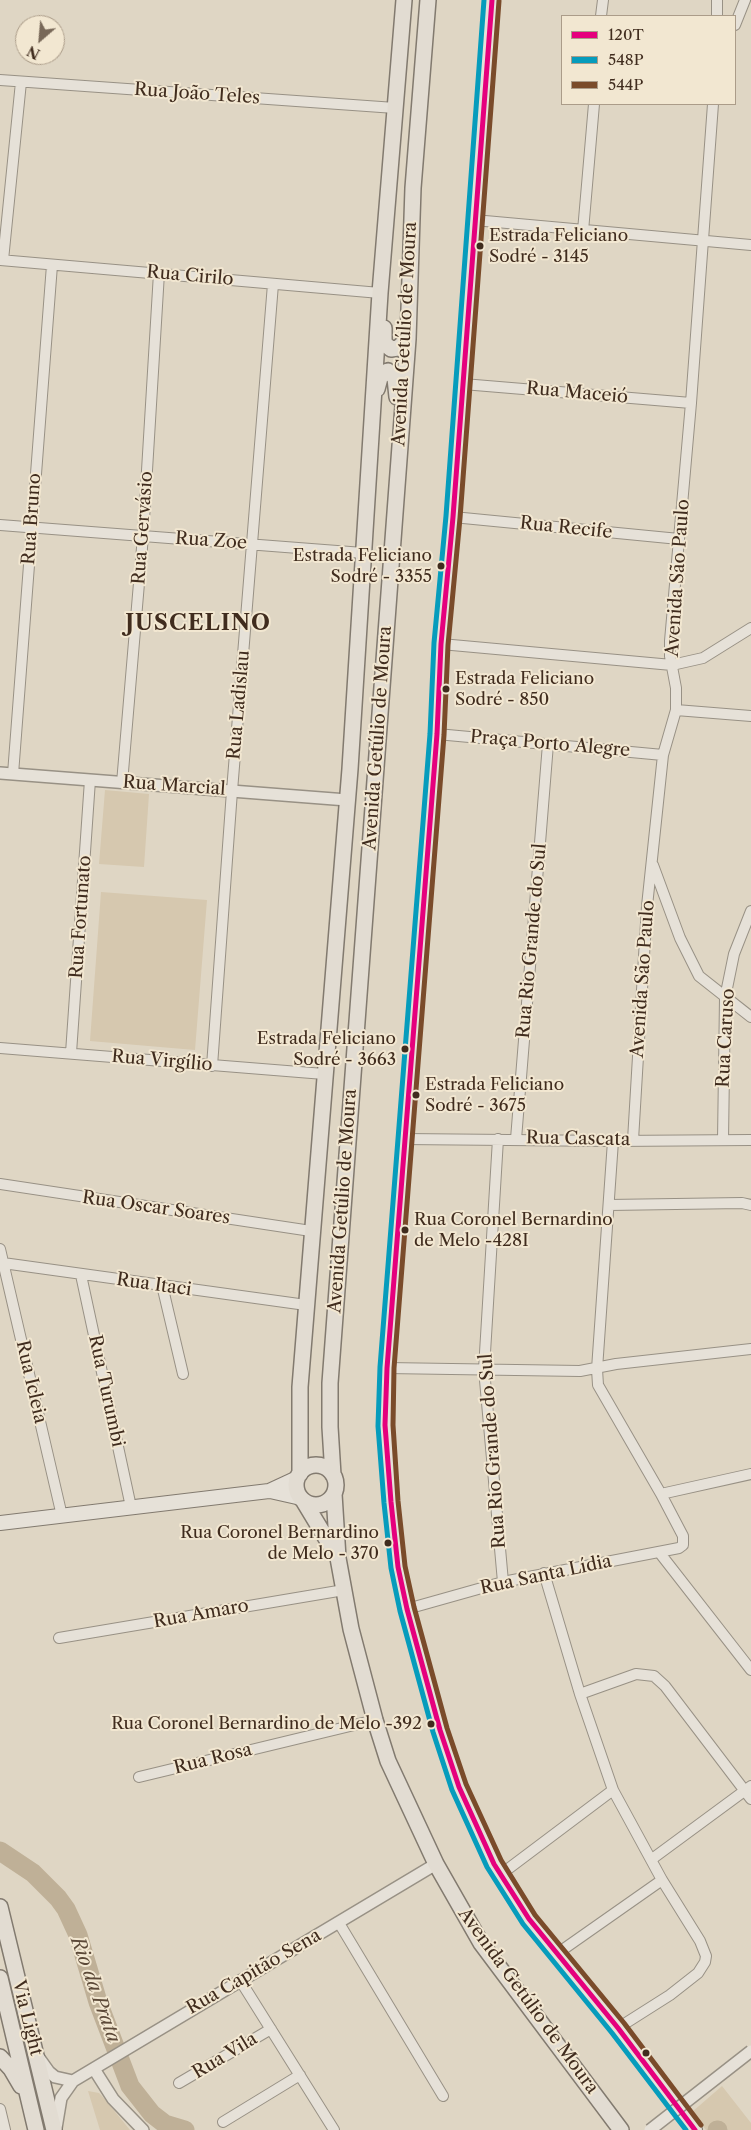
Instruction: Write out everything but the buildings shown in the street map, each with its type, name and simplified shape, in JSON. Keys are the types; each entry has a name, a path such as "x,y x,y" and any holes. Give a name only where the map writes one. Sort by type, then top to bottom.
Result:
{"main road":[{"name":"Avenida Getúlio de Moura","path":"298,1476 299,1410 306,1305 347,800 380,293 404,0"},
{"name":"Avenida Getúlio de Moura","path":"333,1475 330,1428 330,1374 342,1192 374,816 398,449 408,339 413,188 428,0"},
{"path":"492,0 453,517 441,644 437,734 387,1368 385,1425 388,1469 398,1567 407,1609 440,1730 459,1787 500,1875 530,1919 618,2028 693,2128"},
{"path":"380,293 385,300 384,343 386,347 395,350 408,339"},
{"path":"372,410 379,378 388,371 395,378 396,385 398,449"},
{"path":"0,1523 269,1491 302,1499 311,1504 320,1504 334,1494 336,1484 333,1475 326,1468 316,1465 307,1467 298,1476 269,1491"},
{"path":"298,1476 296,1488 302,1499"},
{"name":"Avenida Getúlio de Moura","path":"334,1494 338,1558 351,1629 375,1720 388,1760 436,1864 481,1943 621,2130"},
{"name":"Avenida Getúlio de Moura","path":"302,1499 338,1558"},
{"name":"Via Light","path":"0,1907 55,2130"},
{"name":"Via Light","path":"0,1978 36,2130"},
{"path":"0,2058 19,2082 32,2112"}],"street":[{"path":"602,15 603,0"},
{"path":"717,0 717,15"},
{"path":"736,23 745,0"},
{"name":"Rua João Teles","path":"0,80 395,108"},
{"path":"1,260 21,82"},
{"path":"583,231 594,105"},
{"name":"Avenida São Paulo","path":"633,1140 647,906 663,755 676,710 676,688 670,641 691,403 713,105"},
{"path":"474,220 751,245"},
{"name":"Rua Cirilo","path":"1,260 380,293"},
{"name":"Rua Bruno","path":"13,774 52,264"},
{"name":"Rua Gervásio","path":"122,782 143,536 159,273"},
{"name":"Rua Ladislau","path":"212,1066 273,284"},
{"name":"Rua Maceió","path":"463,384 691,403"},
{"name":"Rua Recife","path":"453,517 679,539"},
{"name":"Rua Zoe","path":"0,526 362,553"},
{"path":"441,644 672,666 703,658 751,628"},
{"path":"676,710 751,716"},
{"name":"Praça Porto Alegre","path":"437,734 663,755"},
{"name":"Rua Rio Grande do Sul","path":"516,1139 548,744"},
{"name":"Rua Marcial","path":"0,773 347,800"},
{"name":"Rua Fortunato","path":"71,1053 90,780"},
{"path":"652,864 691,963 699,976 751,1017"},
{"name":"Rua Caruso","path":"723,1140 726,998 734,954 751,910"},
{"name":"Rua Virgílio","path":"0,1048 324,1074"},
{"name":"Rua Cascata","path":"404,1138 613,1141 751,1140"},
{"name":"Rua Rio Grande do Sul","path":"498,1139 484,1369 503,1582"},
{"path":"613,1141 597,1368 598,1386 661,1494 751,1474"},
{"name":"Rua Oscar Soares","path":"0,1184 312,1231"},
{"path":"609,1205 742,1203 751,1205"},
{"name":"Rua Icleia","path":"0,1249 62,1516"},
{"name":"Rua Itaci","path":"3,1263 306,1305"},
{"name":"Rua Turumbi","path":"81,1275 132,1507"},
{"path":"162,1285 183,1374"},
{"path":"387,1368 580,1371 616,1364 751,1349"},
{"name":"Rua Santa Lídia","path":"407,1609 503,1582 680,1548 684,1543 683,1536 661,1494"},
{"path":"659,1552 751,1670"},
{"path":"544,1573 580,1694 613,1790 662,1880 700,1941 706,1956 705,1962 698,1973 688,1982 618,2028"},
{"name":"Rua Amaro","path":"59,1638 344,1590"},
{"path":"580,1694 636,1674 654,1676 665,1686 749,1792 652,1859"},
{"name":"Rua Rosa","path":"139,1777 375,1720"},
{"path":"500,1875 613,1790"},
{"name":"Rua Capitão Sena","path":"55,2130 61,2098 73,2081 436,1864"},
{"path":"558,1954 662,1880"},
{"path":"339,1922 444,2096"},
{"path":"240,1980 334,2130"},
{"name":"Rua Vila","path":"179,2083 271,2029"},
{"path":"35,2051 49,2072 62,2079 73,2081"},
{"path":"650,2130 751,2051"},
{"path":"98,2066 114,2099 144,2130"},
{"path":"223,2122 300,2075"},
{"path":"0,2109 5,2130"}],"shaded area":[{"path":"105,790 149,794 144,867 99,864"},
{"path":"101,892 207,900 195,1050 90,1041"},
{"path":"722,2086 751,2123 751,2130 706,2130 692,2112"},
{"path":"88,2091 99,2093 130,2130 100,2130"}],"waterway":[{"name":"Rio da Prata","path":"0,1851 33,1873 58,1898 66,1909 78,1935 98,2002 130,2086 152,2114 165,2124 185,2130"}],"transit line":[{"name":"548P","path":"484,0 446,516 434,643 430,734 380,1367 378,1426 384,1503 391,1568 400,1611 433,1732 452,1790 487,1867 523,1924 612,2033 686,2130"},
{"name":"120T","path":"492,0 453,517 441,644 437,734 387,1368 385,1425 391,1502 398,1567 407,1609 440,1730 459,1787 494,1864 529,1919 618,2028 695,2130"},
{"name":"544P","path":"499,1 460,518 448,645 444,735 394,1368 393,1425 398,1501 405,1566 414,1607 447,1728 466,1784 501,1860 535,1915 624,2023 701,2125"}],"place":[{"name":"Estrada Feliciano Sodré - 3145","path":"480,246"},
{"name":"Estrada Feliciano Sodré - 3355","path":"441,566"},
{"name":"Estrada Feliciano Sodré - 850","path":"446,689"},
{"name":"Estrada Feliciano Sodré - 3663","path":"405,1049"},
{"name":"Estrada Feliciano Sodré - 3675","path":"416,1095"},
{"name":"Rua Coronel Bernardino de Melo -428I","path":"405,1230"},
{"name":"Rua Coronel Bernardino de Melo - 370","path":"388,1543"},
{"name":"Rua Coronel Bernardino de Melo -392","path":"431,1724"}],"district":[{"name":"JUSCELINO","path":"198,624"}]}
